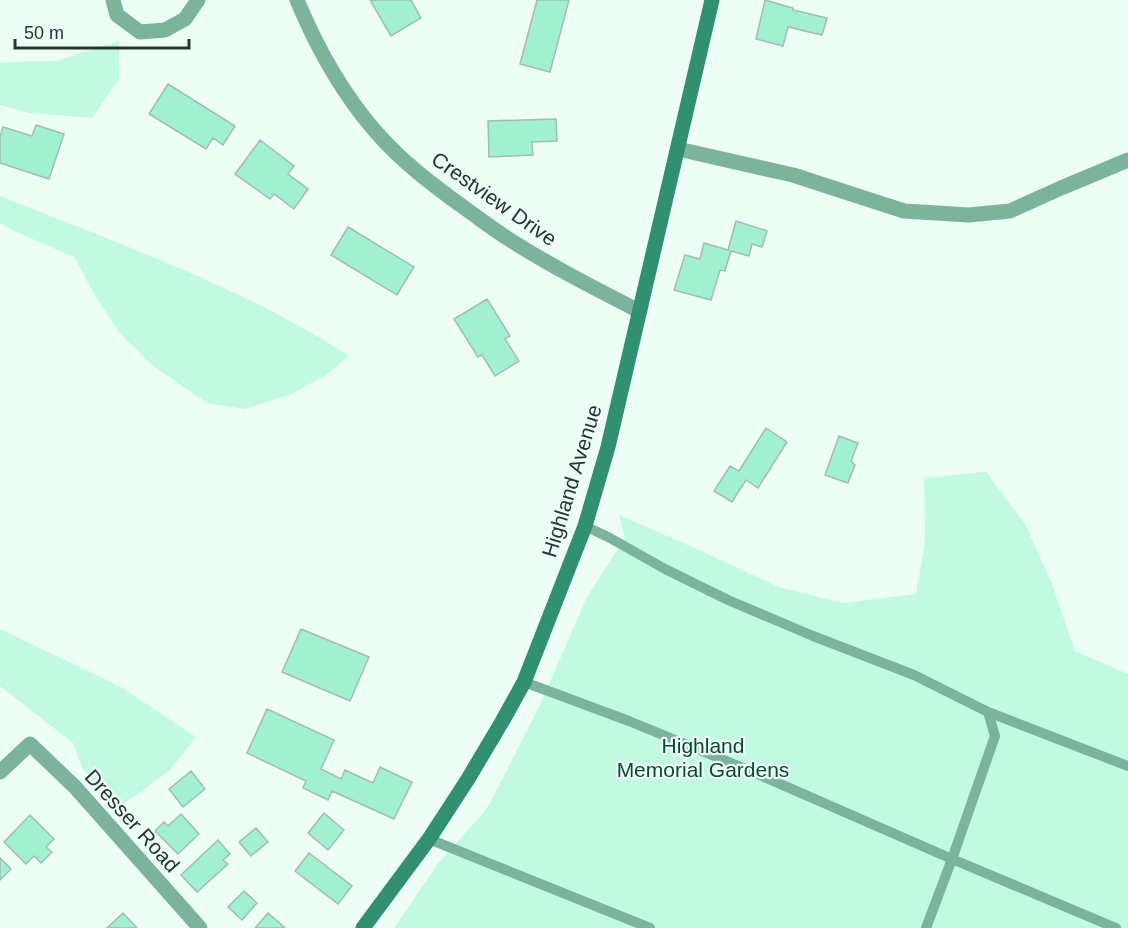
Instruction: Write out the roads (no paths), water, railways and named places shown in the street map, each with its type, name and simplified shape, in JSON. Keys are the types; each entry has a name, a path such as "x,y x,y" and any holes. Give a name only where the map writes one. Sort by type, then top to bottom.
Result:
{"street":[{"path":"113,0 117,15 140,32 165,30 185,19 198,0"},
{"name":"Crestview Drive","path":"297,0 331,70 378,134 413,169 507,238 577,279 639,311"},
{"name":"Highland Avenue","path":"363,928 429,839 468,779 524,682 585,526 608,447 712,0"},
{"path":"678,149 793,175 904,211 969,215 1010,211 1128,160"},
{"name":"Dresser Road","path":"0,772 30,744 75,787 200,928"}],"lane":[{"path":"585,526 728,600 914,675 988,712 1128,766"},
{"path":"524,682 629,721 753,772 1116,928"},
{"path":"926,928 995,736 988,712"},
{"path":"429,839 650,928"}],"park label":[{"name":"Highland Memorial Gardens","path":"703,758"}]}
